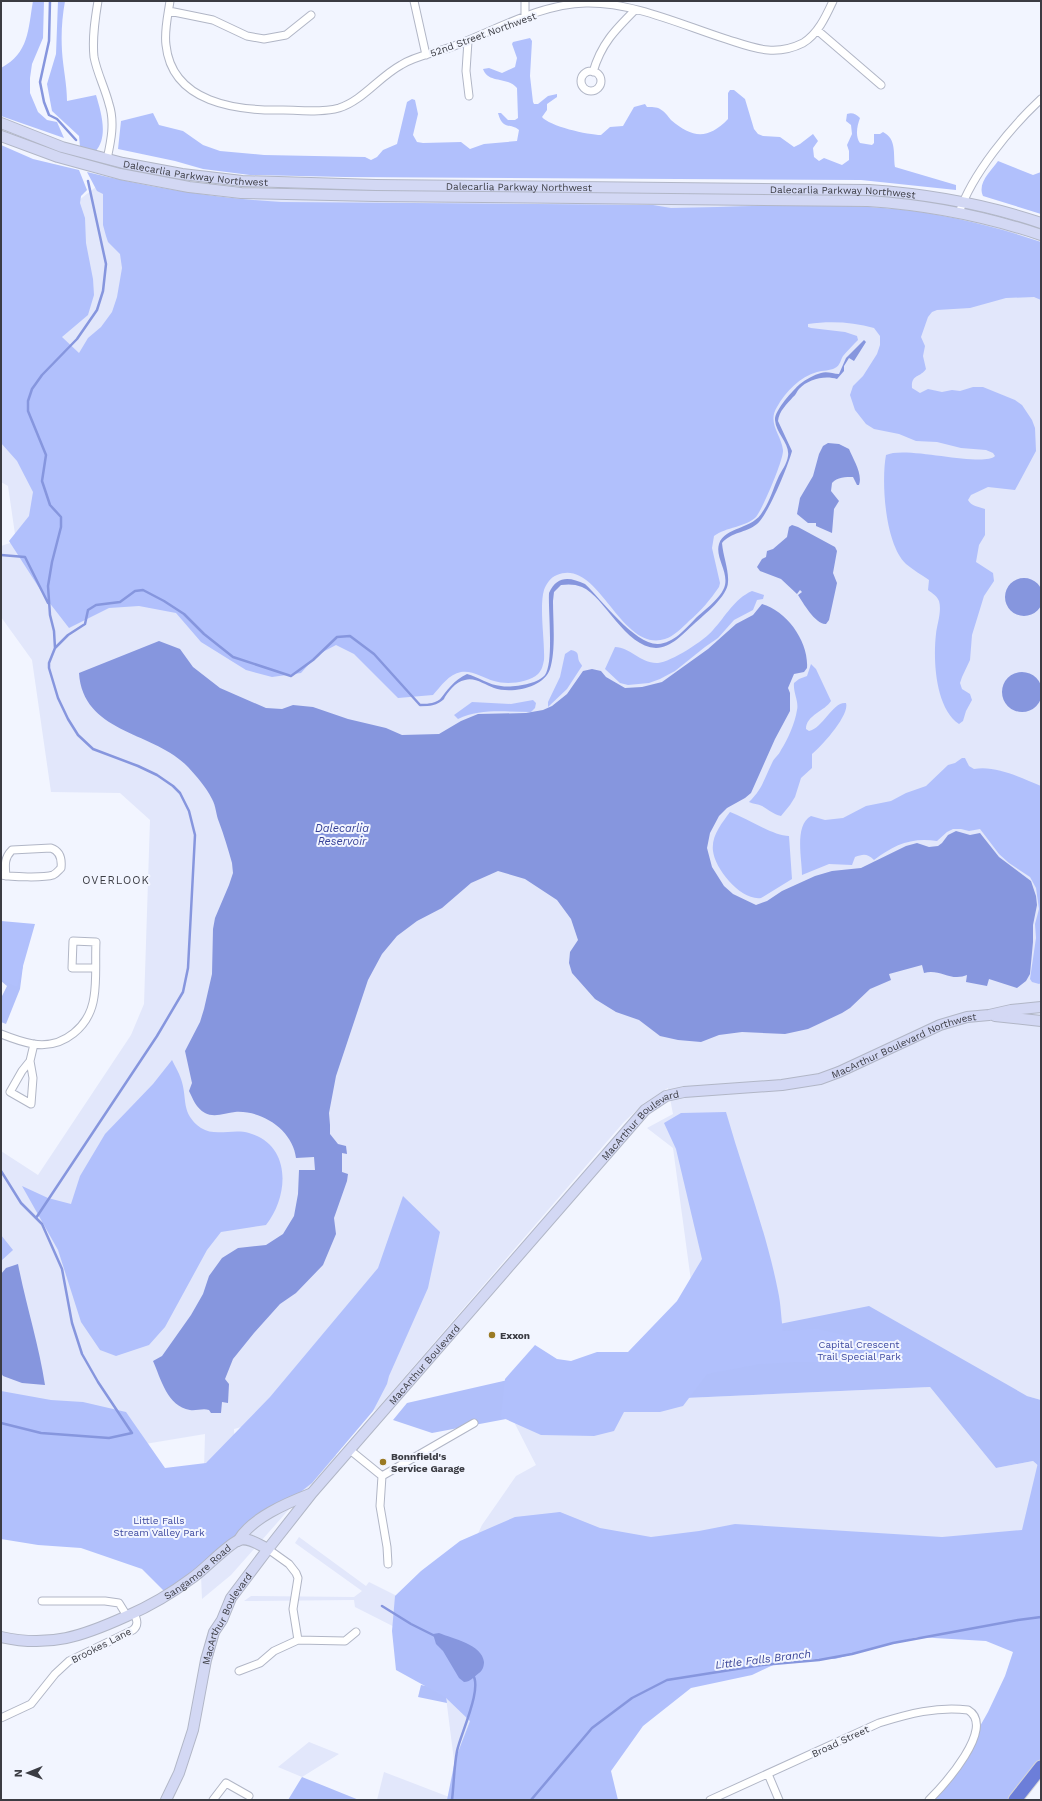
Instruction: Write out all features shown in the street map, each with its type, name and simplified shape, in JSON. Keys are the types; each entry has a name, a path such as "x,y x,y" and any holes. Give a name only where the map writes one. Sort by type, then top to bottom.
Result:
{"highway":[{"path":"1015,1800 1041,1767"}],"main road":[{"name":"Dalecarlia Parkway Northwest","path":"1,123 62,146 108,159 182,174 259,182 846,188 908,193 962,202 1041,223"},
{"name":"Dalecarlia Parkway Northwest","path":"1,136 58,157 120,174 189,187 241,193 383,196 853,200 907,204 959,213 999,222 1041,235"},
{"name":"MacArthur Boulevard Northwest","path":"989,1016 1011,1010 1041,1007"},
{"name":"MacArthur Boulevard Northwest","path":"820,1078 846,1069 940,1025 967,1017 989,1016 1041,1021"},
{"name":"MacArthur Boulevard","path":"166,1800 179,1773 193,1730 206,1660 214,1632 222,1620 232,1598 310,1494 350,1450 374,1420 645,1110 666,1096 684,1092 782,1085 801,1083 820,1078"},
{"path":"238,1541 243,1532 281,1506 310,1494"},
{"name":"Sangamore Road","path":"1,1637 32,1641 58,1640 97,1630 131,1615 180,1587 207,1568 238,1541 244,1539 250,1540 268,1549"}],"street":[{"path":"98,1 94,29 94,51 96,66 110,105 112,117 112,134 108,159"},
{"name":"52nd Street Northwest","path":"170,1 166,44 169,59 179,77 198,94 223,104 259,111 336,109 358,98 379,79 396,67 410,60 468,41 560,6 584,3 602,4 635,10 755,48 768,50 785,49 799,45 810,38 817,30 833,1"},
{"path":"414,1 426,55"},
{"path":"525,1 526,18"},
{"path":"593,72 606,40 635,10"},
{"path":"169,11 208,19 247,36 264,39 286,35 311,15"},
{"path":"817,30 881,85"},
{"path":"468,41 466,71 469,96"},
{"path":"959,213 962,202 1002,142 1040,100"},
{"path":"51,848 56,850 60,855 60,868 52,875 3,875 7,855 12,850 51,848"},
{"path":"1,1034 34,1044 44,1044 62,1040 72,1035 86,1021 92,1005 94,995 96,942 73,941 72,968 94,968"},
{"path":"30,1061 33,1078 31,1104 10,1092 30,1061 34,1044"},
{"path":"382,1476 474,1423"},
{"path":"350,1450 382,1476"},
{"path":"382,1476 380,1506 387,1547 388,1564"},
{"path":"268,1549 289,1564 296,1572 298,1578 293,1609 298,1640"},
{"path":"42,1602 105,1601 120,1603 131,1615"},
{"name":"Brookes Lane","path":"1,1718 31,1704 69,1661 133,1630 138,1621 131,1615"},
{"path":"239,1672 260,1663 274,1650 298,1640 345,1641 356,1632"},
{"name":"Broad Street","path":"710,1800 880,1723 904,1715 929,1710 968,1710 976,1720 976,1734 954,1772 929,1800"},
{"path":"768,1774 779,1800"},
{"path":"213,1800 226,1783 249,1796"},
{"path":"172,1787 172,1800"}],"shaded area":[{"path":"106,179 220,199 275,194 674,198 959,213 1041,242 1041,1400 1027,1396 699,1340 673,1148 647,1128 673,1114 668,1088 644,1103 623,1123 376,1410 335,1403 234,1429 235,1450 337,1455 231,1575 202,1599 201,1576 205,1434 127,1447 1,1419 1,1151 38,1175 131,1035 144,1004 150,820 120,793 51,792 32,660 1,617 1,546 16,541 8,486 1,482 1,261"},
{"path":"930,1387 996,1468 1033,1461 1041,1468 996,1626 807,1657 810,1583 786,1659 646,1683 459,1800 440,1650 355,1607 354,1600 244,1601 251,1596 354,1597 362,1591 295,1543 299,1537 366,1586 369,1582 439,1617 482,1525 516,1476 536,1465 512,1418 596,1402"},
{"path":"309,1742 339,1754 302,1777 278,1767"},
{"path":"384,1772 457,1800 377,1800"}],"green space":[{"path":"33,1 44,1 43,38 32,64 30,93 38,112 47,120 57,122 64,138 1,116 1,68 17,55 26,40"},
{"path":"58,1 65,1 62,26 62,45 67,101 96,95 102,117 102,139 95,152 80,147 79,136 52,111 47,84 56,54"},
{"path":"530,38 532,41 530,76 533,102 534,104 538,104 548,96 557,94 557,97 547,104 547,110 542,117 552,124 560,127 578,132 601,135 610,127 623,126 634,107 645,104 647,107 659,108 671,120 686,130 700,134 707,133 714,131 728,119 728,93 730,90 734,90 745,99 754,129 758,134 763,136 780,137 794,147 813,134 818,141 813,148 814,157 819,161 824,158 842,165 849,160 847,145 852,134 851,125 846,121 847,114 851,113 860,118 857,137 860,143 872,145 874,143 874,134 880,134 883,132 890,139 894,147 895,167 956,185 956,190 861,180 345,177 250,175 203,169 175,161 118,149 121,121 153,113 159,125 183,131 203,145 220,151 264,155 365,157 371,160 377,157 383,150 397,144 407,102 412,99 415,100 418,114 413,135 417,142 461,142 470,149 484,144 517,141 519,130 504,124 498,113 501,113 508,120 515,120 518,118 517,88 508,82 489,77 485,74 483,69 489,68 502,73 515,67 517,58 512,44 513,42"},
{"path":"1,145 33,159 79,170 87,190 81,196 80,203 85,218 86,243 93,279 94,295 88,315 62,337 79,353 88,338 101,327 112,312 117,297 122,268 120,254 108,242 103,225 103,194 97,191 87,172 183,192 281,202 653,205 671,208 840,206 896,209 951,217 1041,242 1041,300 1034,297 1006,298 970,308 937,310 932,312 928,317 921,337 925,346 923,356 926,369 914,378 912,384 912,388 920,393 928,389 942,392 952,390 960,391 973,387 983,387 1015,400 1022,405 1032,420 1035,428 1036,451 1015,490 988,487 971,495 968,500 973,505 985,509 985,535 979,545 976,562 993,573 994,581 984,596 972,635 970,660 960,683 962,689 970,694 972,700 963,721 959,724 951,717 940,695 937,682 935,644 940,613 939,601 936,596 928,590 929,580 906,564 899,555 893,542 886,512 884,481 886,455 910,453 976,460 988,459 995,456 993,453 986,450 961,448 937,442 916,441 899,434 874,429 866,424 855,410 850,395 853,386 863,376 877,354 880,345 880,336 874,328 850,323 833,322 808,324 808,327 811,328 845,332 857,336 858,340 843,356 837,367 831,370 811,374 799,381 789,390 777,407 773,418 783,450 772,484 763,505 756,517 752,520 714,536 712,548 720,583 719,587 709,601 678,632 665,639 649,640 635,632 622,620 598,591 585,579 572,573 553,577 546,585 544,590 542,615 544,660 538,674 523,681 505,683 494,681 474,673 461,672 449,678 433,695 398,698 354,654 336,645 317,655 301,673 272,677 246,670 201,642 176,613 139,606 109,608 69,628 45,597 9,541 29,516 33,492 17,461 1,443"},
{"path":"998,161 1033,175 1041,172 1041,214 983,196 983,182"},
{"path":"752,591 764,595 763,599 757,600 753,610 734,620 718,638 675,671 660,679 649,683 628,685 620,683 605,669 615,647 626,650 652,663 664,662 679,655 696,645 709,634 740,598"},
{"path":"571,650 578,654 579,661 582,666 567,689 548,707 548,702 560,677 565,654"},
{"path":"811,664 816,669 831,701 809,720 806,729 809,731 814,729 837,706 846,703 846,708 844,715 834,730 822,745 812,754 812,768 801,778 795,797 781,816 762,806 749,802 760,788 773,761 789,736 795,720 797,707 794,683 807,676"},
{"path":"533,700 536,703 535,708 531,712 485,712 476,713 458,719 454,715 472,702 511,704"},
{"path":"962,758 965,758 969,766 974,769 982,768 1000,771 1041,786 1041,983 1039,984 1032,982 1030,979 1036,938 1035,924 1039,909 1036,888 1030,877 1009,863 999,854 980,829 969,831 953,829 937,841 919,840 903,843 874,860 867,855 860,855 855,857 852,865 829,864 802,875 800,843 802,827 806,820 811,816 825,820 843,818 866,806 891,801 906,793 926,786 948,765 955,763"},
{"path":"730,812 775,833 789,836 792,879 761,898 753,898 738,889 724,875 715,858 713,845 715,835"},
{"path":"1,921 35,924 17,987 1,980"},
{"path":"1,954 23,966 20,989 6,1024 1,1022 1,998 7,986 1,981"},
{"path":"172,1060 181,1079 187,1111 194,1122 206,1131 237,1131 249,1133 263,1139 273,1148 279,1160 282,1173 282,1186 274,1213 266,1225 221,1232 207,1250 165,1327 149,1345 116,1356 100,1350 81,1322 58,1250 22,1186 48,1198 71,1204 80,1176 105,1134 153,1084"},
{"path":"726,1112 761,1223 773,1268 779,1296 783,1331 817,1329 853,1337 849,1362 760,1364 707,1374 683,1406 660,1412 624,1412 614,1431 594,1436 541,1435 501,1417 505,1379 535,1345 557,1359 571,1361 597,1352 628,1352 677,1301 702,1259 676,1149 664,1123 681,1113"},
{"name":"Little Falls Stream Valley Park","path":"403,1196 440,1232 428,1288 389,1376 387,1384 373,1411 312,1483 298,1494 240,1531 194,1572 164,1591 142,1569 81,1548 38,1545 1,1539 1,1391 51,1400 83,1402 126,1412 165,1468 206,1463 270,1397 378,1268"},
{"path":"1,1235 13,1250 1,1261"},
{"name":"Capital Crescent Trail Special Park","path":"869,1306 1027,1396 1041,1400 1041,1468 1033,1461 996,1468 930,1387 596,1402 432,1433 393,1420 407,1403 564,1367"},
{"path":"1041,1450 1041,1767 1015,1800 926,1800 954,1772 988,1712 1005,1676 1013,1652 986,1641 917,1637 835,1659 786,1659 752,1675 691,1688 643,1726 611,1771 618,1800 447,1800 455,1760 470,1721 445,1697 396,1670 392,1631 395,1596 421,1571 460,1541 515,1517 560,1512 600,1528 651,1537 699,1531 735,1524 942,1537 1022,1530"},
{"path":"421,1685 445,1690 447,1703 418,1697"},
{"path":"302,1777 359,1800 288,1800"}],"water":[{"path":"864,340 866,342 854,361 849,358 844,366 844,371 837,379 827,377 812,380 799,389 782,411 778,421 792,451 777,490 767,511 757,524 726,539 722,543 728,573 727,587 715,605 682,636 667,646 656,648 645,646 625,631 591,592 577,585 561,585 554,592 554,644 552,661 547,676 534,685 518,690 501,690 476,680 469,679 461,681 455,685 443,700 439,701 455,682 467,674 492,684 506,686 518,686 531,683 537,681 545,675 548,668 550,648 549,593 552,587 560,580 569,579 585,584 619,620 639,637 649,642 658,644 664,643 679,635 712,604 723,590 725,585 725,575 718,549 722,538 727,534 753,522 768,503 788,456 787,447 778,430 775,420 781,406 797,387 807,379 823,372 839,374 846,358"},
{"path":"828,443 839,444 849,449 860,476 859,485 857,485 853,477 839,478 832,483 831,491 839,501 834,509 832,533 816,526 816,523 808,523 797,514 800,498 813,476 819,454 823,446"},
{"path":"792,525 835,547 837,551 833,573 837,583 829,620 826,624 818,621 810,613 798,595 802,592 800,590 797,594 781,579 760,571 757,567 762,559 766,557 767,551 773,549 787,537 789,527"},
{"path":"1020,578 1028,578 1038,583 1042,590 1042,604 1038,611 1028,616 1020,616 1010,611 1008,608 1005,601 1005,593 1010,583 1013,581"},
{"name":"Dalecarlia Reservoir","path":"762,604 780,613 795,629 804,648 807,658 807,668 804,672 794,674 788,688 790,693 790,711 775,739 751,793 727,808 719,816 710,833 707,848 712,867 724,886 733,894 756,905 767,901 782,891 815,876 832,871 861,868 906,846 917,843 929,847 938,846 948,835 956,831 970,835 980,833 999,857 1031,881 1036,896 1037,905 1033,925 1030,974 1026,981 1017,988 989,979 987,986 966,982 967,975 953,977 933,972 924,973 922,965 889,974 891,980 870,989 850,1008 808,1029 785,1034 742,1032 719,1035 701,1042 678,1040 660,1036 639,1020 616,1012 595,999 572,973 569,963 570,952 578,940 571,919 557,900 525,879 498,871 471,883 442,908 417,921 397,936 382,954 368,980 336,1076 329,1113 330,1134 338,1144 346,1146 347,1154 342,1153 342,1172 348,1174 334,1218 336,1234 323,1265 296,1293 280,1304 233,1359 225,1379 229,1384 228,1403 222,1402 221,1413 211,1413 207,1409 190,1410 176,1403 166,1391 153,1361 162,1356 191,1315 203,1294 209,1276 222,1258 238,1248 266,1245 283,1234 294,1216 298,1194 299,1170 315,1170 314,1157 296,1158 294,1148 283,1131 266,1119 246,1112 216,1115 205,1113 199,1109 189,1091 192,1083 185,1051 200,1022 204,1009 212,974 213,929 215,918 233,873 232,863 213,802 201,782 188,767 174,755 106,720 93,708 83,693 79,673 159,641 180,649 193,667 220,688 266,708 282,709 293,705 313,707 348,719 386,728 402,735 439,734 461,721 478,714 526,713 543,710 552,706 567,694 583,671 592,669 601,671 606,677 625,688 642,687 662,682 708,649 736,624 753,615"},
{"path":"1022,672 1030,674 1036,678 1040,684 1042,692 1040,700 1036,706 1030,710 1022,712 1014,710 1008,706 1004,700 1002,692 1004,684 1008,678 1014,674"},
{"path":"18,1264 45,1385 22,1383 3,1376 1,1373 1,1274 6,1268"},
{"path":"439,1633 473,1646 482,1656 484,1662 481,1671 468,1681 464,1682 459,1678 443,1651 436,1644 433,1634"}],"waterway":[{"path":"50,1 49,41 40,82 44,102 49,115 57,119 76,140"},
{"path":"36,1218 157,1036 183,992 188,968 195,835 189,811 180,793 173,786 157,775 138,766 93,749 78,735 58,698 49,668 49,663 55,648 54,631 50,615 48,586 52,562 61,527 61,517 50,505 42,481 46,455 28,411 28,401 32,389 42,375 77,339 97,310 103,291 106,264 88,181"},
{"path":"1,555 25,557 48,603"},
{"path":"55,648 68,635 85,624 88,610 96,605 120,602 135,591 143,590 184,614 204,634 233,657 291,676 313,660 337,637 350,636 374,654 420,705 429,705 443,698"},
{"name":"Little Falls Branch","path":"1,1171 21,1203 42,1224 62,1269 72,1323 82,1354 98,1382 132,1433 109,1438 41,1433 1,1423"},
{"name":"Little Falls Branch","path":"382,1606 411,1624 435,1636"},
{"name":"Little Falls Branch","path":"531,1800 592,1728 632,1698 667,1680 762,1665 819,1660 852,1654 893,1643 1041,1617"},
{"name":"Little Falls Branch","path":"452,1800 457,1751 470,1711 475,1689 475,1680 472,1674"}],"place":[{"name":"Exxon","path":"492,1335"},
{"name":"Bonnfield's Service Garage","path":"383,1462"}],"district":[{"name":"OVERLOOK","path":"116,880"}]}
